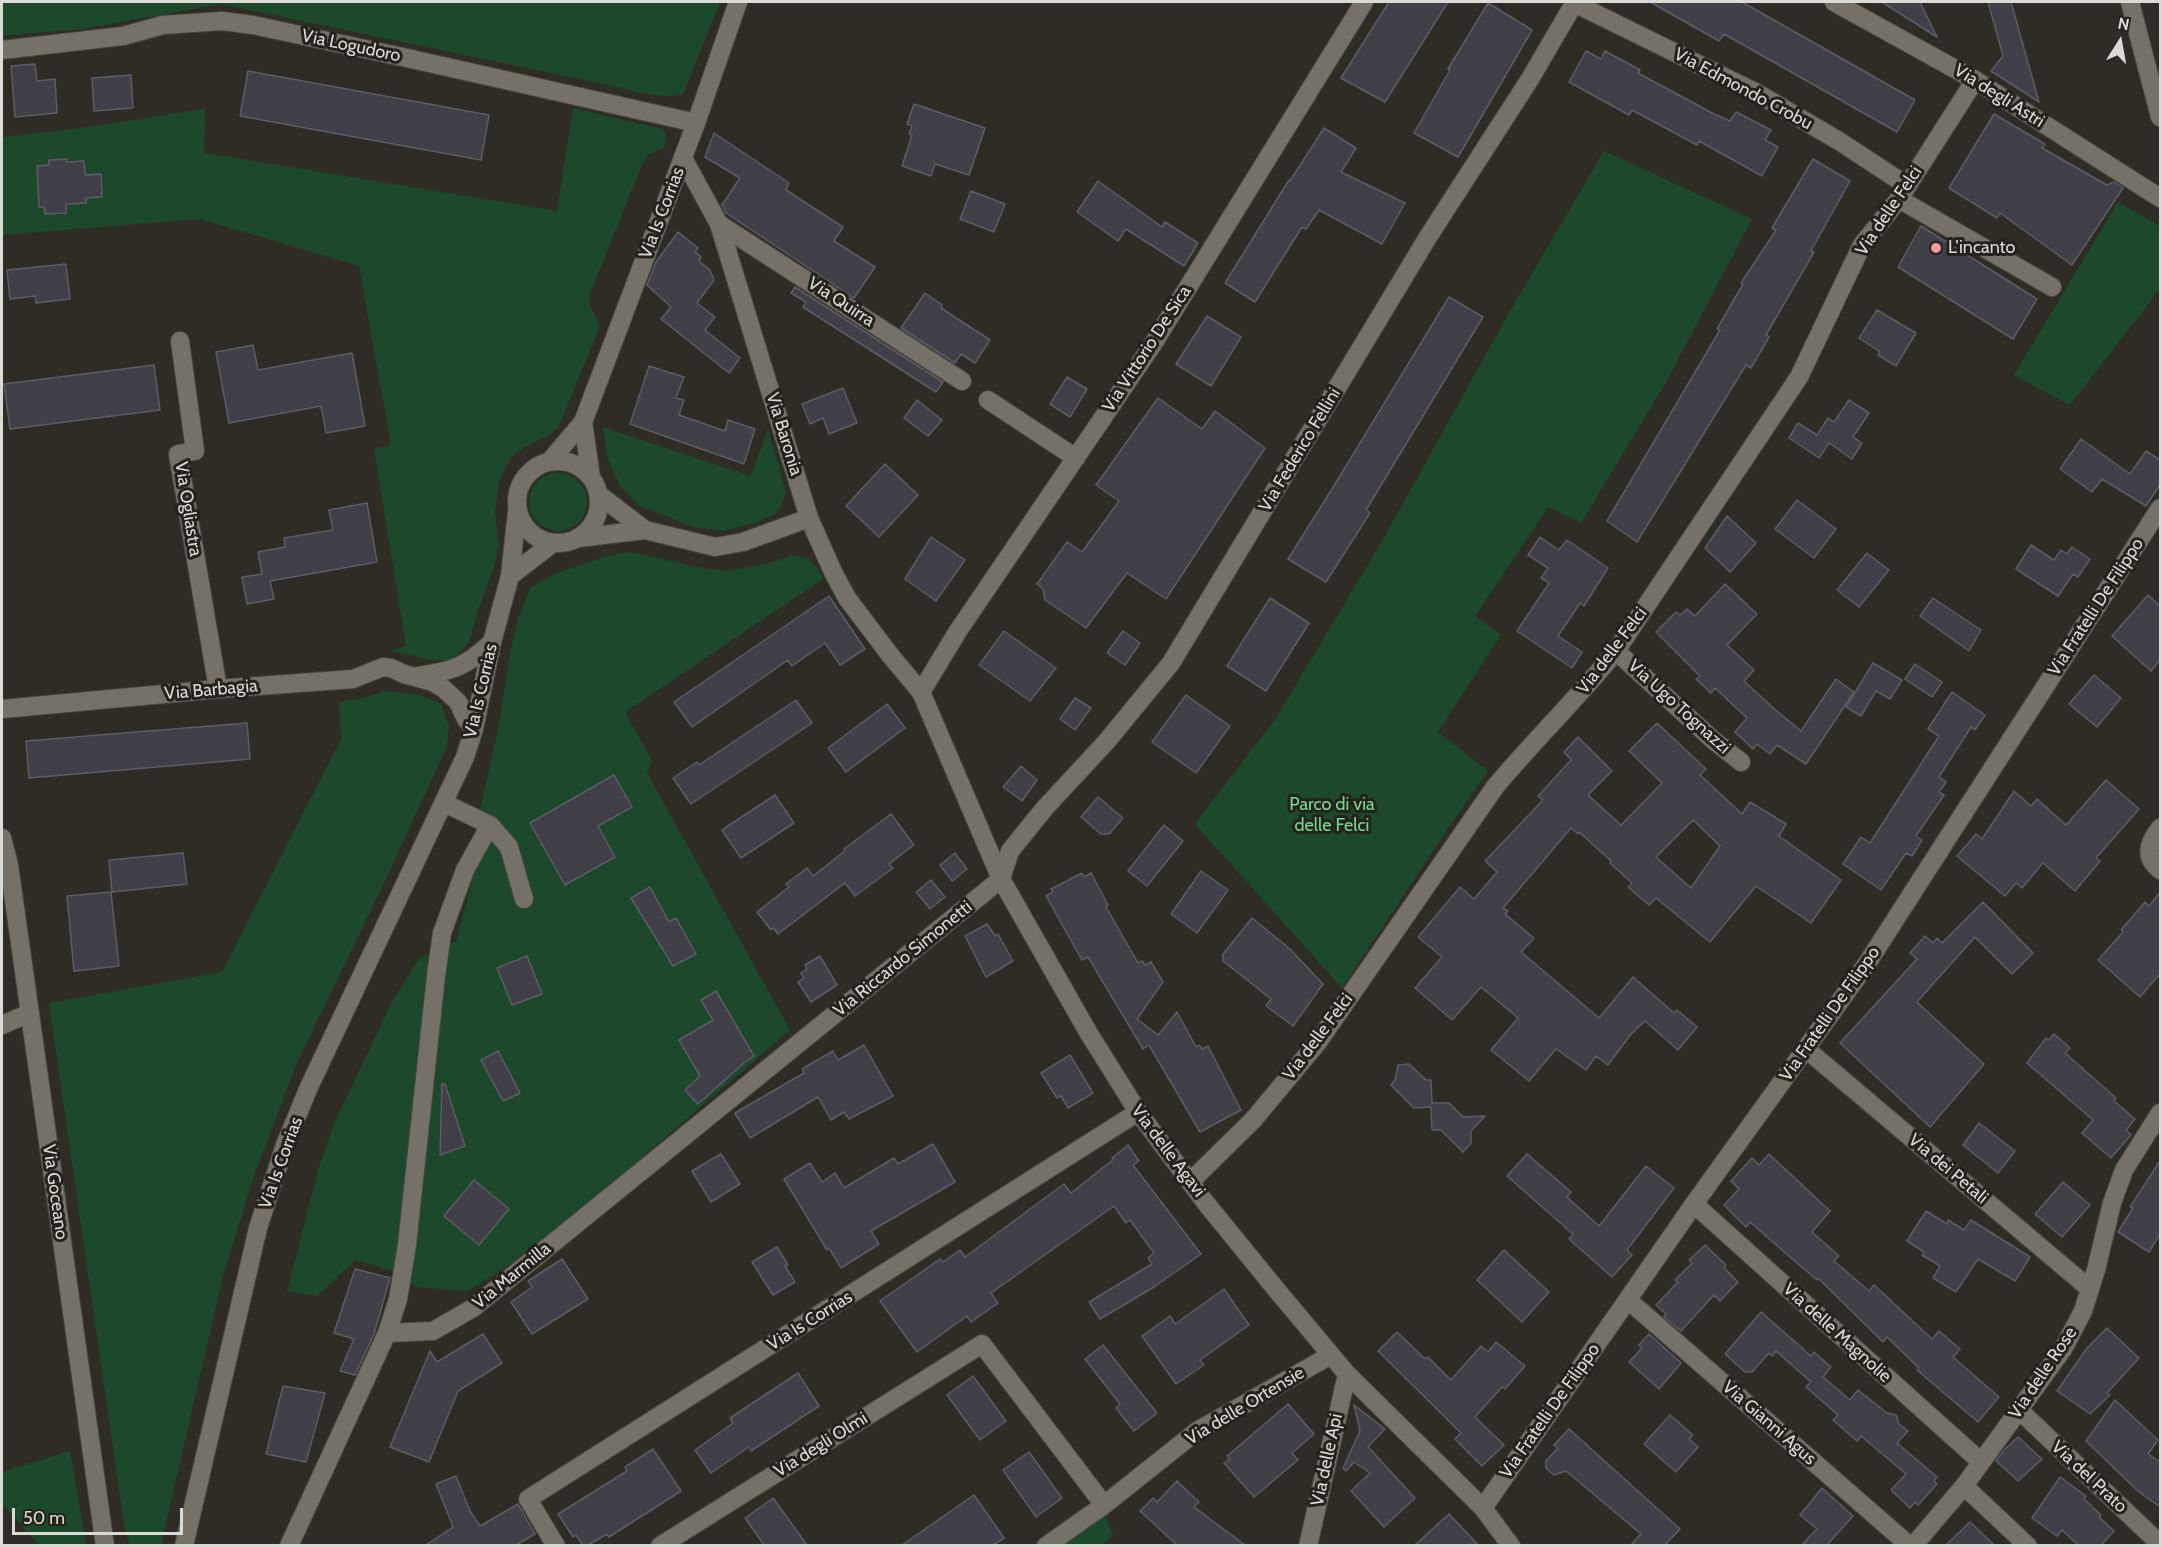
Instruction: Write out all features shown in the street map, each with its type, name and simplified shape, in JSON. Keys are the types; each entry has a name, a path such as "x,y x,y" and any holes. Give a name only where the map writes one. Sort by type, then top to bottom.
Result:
{"street":[{"name":"Via Is Corrias","path":"549,462 583,422 696,123 738,2"},
{"name":"Via Vittorio De Sica","path":"921,692 958,631 1153,344 1364,2"},
{"name":"Via Edmondo Crobu","path":"1574,2 1757,93 1839,141 1903,192 2052,287"},
{"name":"Via Federico Fellini","path":"1002,879 1010,851 1044,809 1107,741 1171,663 1428,237 1530,80 1574,2"},
{"name":"Via degli Astri","path":"1834,2 1975,80 2160,198"},
{"path":"2130,2 2160,117"},
{"name":"Via Logudoro","path":"2,50 123,36 163,25 222,21 253,25 407,58 696,123"},
{"name":"Via delle Felci","path":"1190,1182 1254,1119 1318,1042 1495,787 1616,651 1799,377 1862,245 1903,192 1975,80"},
{"name":"Via Baronia","path":"683,158 719,224 809,518 847,598 921,692"},
{"name":"Via Quirra","path":"719,224 962,381"},
{"name":"Via Ogliastra","path":"180,341 195,451 178,454 218,689"},
{"path":"988,400 1076,458"},
{"name":"Via Is Corrias","path":"583,422 594,485"},
{"path":"645,530 594,485 582,468 571,463 549,462 530,471 521,483 516,497 518,512 528,531 540,539 553,543 645,530 715,547 743,542 809,518"},
{"path":"578,538 589,529 596,518 599,506 594,485"},
{"name":"Via Fratelli De Filippo","path":"1483,1508 1694,1204 1866,965 2124,551 2160,508"},
{"name":"Via Is Corrias","path":"184,1545 258,1228 285,1145 314,1077 465,757 474,729 492,642 510,576 518,512"},
{"path":"510,576 553,543"},
{"path":"416,677 442,673 470,662 492,642"},
{"name":"Via Ugo Tognazzi","path":"1616,651 1712,739 1741,762"},
{"name":"Via Barbagia","path":"2,710 218,689 353,679 382,667 433,682 444,689 458,702 474,729"},
{"name":"Via delle Agavi","path":"921,692 1002,879 1088,1032 1138,1112 1190,1182 1347,1374 1483,1508 1511,1545"},
{"path":"444,803 490,825 509,847 524,899"},
{"path":"289,1545 387,1333 398,1299 407,1245 442,933 465,870 490,825"},
{"path":"2160,828 2150,845 2149,856 2152,864 2160,870"},
{"name":"Via Goceano","path":"2,838 9,865 105,1545"},
{"name":"Via Riccardo Simonetti","path":"804,1039 1002,879"},
{"path":"2,1025 30,1013"},
{"name":"Via Marmilla","path":"387,1333 433,1331 473,1308 804,1039"},
{"name":"Via dei Petali","path":"1806,1049 2090,1289"},
{"name":"Via Is Corrias","path":"556,1545 528,1499 1138,1112"},
{"name":"Via delle Rose","path":"1912,1545 1964,1486 2063,1349 2083,1311 2112,1203 2124,1170 2160,1113"},
{"name":"Via delle Magnolie","path":"1694,1204 1980,1461"},
{"name":"Via Gianni Agus","path":"1628,1300 1912,1545"},
{"name":"Via degli Olmi","path":"660,1545 982,1344 1104,1505"},
{"name":"Via delle Ortensie","path":"1046,1545 1104,1505 1197,1431 1331,1355"},
{"name":"Via delle Api","path":"1308,1545 1347,1374"},
{"name":"Via del Prato","path":"2018,1410 2160,1544"},
{"path":"1964,1486 2028,1545"}],"green space":[{"path":"2,2 720,2 684,92 678,95 659,96 221,4 82,29 2,36"},
{"path":"573,108 663,129 666,136 664,148 649,154 643,162 590,294 589,304 600,326 558,428 512,457 499,481 495,513 499,546 494,567 469,643 447,660 435,661 392,651 406,646 374,449 391,445 359,266 200,219 2,235 2,137 82,128 205,109 204,153 557,211"},
{"name":"Parco di via delle Felci","path":"1604,151 1752,219 1665,384 1581,523 1548,507 1475,616 1501,635 1438,732 1488,771 1342,988 1195,824 1276,718 1381,543 1510,311"},
{"path":"2118,202 2160,226 2160,289 2070,405 2014,375"},
{"path":"603,427 751,476 768,429 786,492 782,504 775,514 755,523 724,531 693,527 638,505 620,486 608,460"},
{"path":"552,473 564,473 579,481 587,496 587,508 579,523 564,531 552,531 537,523 529,508 529,496 537,481"},
{"path":"631,552 702,568 727,571 767,564 794,555 809,559 823,579 625,712 652,760 647,773 790,1030 575,1215 508,1266 468,1291 416,1287 393,1271 355,1260 317,1296 287,1291 319,1167 334,1124 393,1000 419,959 456,941 472,882 480,833 480,810 499,725 510,653 519,616 530,588 554,574 607,556"},
{"path":"386,691 420,695 441,704 449,726 447,746 296,1065 254,1176 223,1276 161,1545 130,1545 125,1531 49,1003 222,972 341,739 339,702"},
{"path":"70,1451 86,1545 39,1545 2,1503 2,1472"},
{"path":"1105,1516 1113,1534 1102,1545 1063,1545"}],"building":[{"path":"1389,2 1448,2 1385,102 1341,78"},
{"path":"1650,2 1742,2 1915,100 1897,132 1724,34 1719,41"},
{"path":"1882,2 1920,2 1937,37"},
{"path":"1988,2 2011,2 2039,102 1991,71 2003,56"},
{"path":"1488,3 1532,30 1458,157 1414,133 1450,70 1448,69"},
{"path":"1586,51 1601,59 1605,51 1640,70 1638,73 1730,121 1736,112 1771,130 1765,140 1778,147 1762,176 1699,141 1697,145 1632,110 1629,115 1569,82"},
{"path":"35,64 37,81 55,79 57,113 15,117 11,66"},
{"path":"248,71 489,115 481,160 240,116"},
{"path":"131,75 133,108 94,111 92,78"},
{"path":"914,104 985,128 969,175 935,164 931,176 902,166 912,135 909,134 912,126 907,124"},
{"path":"1994,114 2045,144 2042,148 2107,185 2114,182 2123,188 2072,265 2000,213 1997,218 1949,188"},
{"path":"1324,128 1356,148 1341,172 1405,203 1382,244 1319,210 1306,229 1302,227 1255,302 1225,283"},
{"path":"714,133 789,183 786,190 843,227 834,241 875,267 854,298 726,213 722,205 740,178 705,157"},
{"path":"67,159 67,162 84,161 85,175 101,174 102,197 86,198 86,203 66,204 66,213 45,214 44,207 39,207 37,166 49,165 49,160"},
{"path":"1813,159 1850,181 1811,251 1814,252 1766,335 1769,337 1751,368 1746,365 1637,542 1607,521 1720,330 1717,329 1743,284 1741,283 1776,230 1772,228"},
{"path":"1098,181 1162,227 1165,222 1198,243 1184,266 1126,229 1118,241 1077,212"},
{"path":"971,191 1005,204 994,232 960,219"},
{"path":"1921,226 2037,299 2013,339 1898,267"},
{"path":"678,232 698,248 695,252 701,257 699,261 710,270 714,280 697,303 715,317 705,330 740,358 729,373 661,319 671,307 647,285 656,262"},
{"path":"66,264 70,299 36,303 35,296 10,299 7,270"},
{"path":"795,287 943,382 936,392 803,307 806,302 791,293"},
{"path":"925,293 942,305 941,308 990,340 975,363 961,354 955,363 901,328"},
{"path":"1449,297 1483,317 1366,510 1370,513 1326,582 1288,559"},
{"path":"1877,310 1916,333 1896,366 1878,355 1880,352 1859,338"},
{"path":"1207,316 1241,337 1211,386 1176,364"},
{"path":"253,345 258,370 352,353 365,426 326,433 321,406 229,423 216,352"},
{"path":"154,365 160,410 10,429 4,384"},
{"path":"649,366 684,377 676,398 684,400 679,415 725,431 728,420 755,429 744,464 630,424"},
{"path":"1067,377 1087,389 1070,417 1050,404"},
{"path":"843,388 857,423 829,434 823,418 810,424 802,404"},
{"path":"1158,398 1202,429 1215,411 1265,448 1166,599 1127,573 1086,628 1045,600 1043,589 1037,584 1067,542 1082,552 1119,501 1096,485"},
{"path":"917,400 942,420 928,436 904,418"},
{"path":"1849,400 1869,413 1853,437 1862,443 1852,459 1829,443 1819,458 1789,438 1798,423 1817,435 1828,418 1834,422"},
{"path":"2081,439 2130,474 2146,451 2160,460 2160,485 2146,506 2102,479 2092,492 2060,469"},
{"path":"885,464 918,495 879,537 846,506"},
{"path":"1797,500 1836,529 1814,558 1775,529"},
{"path":"367,503 377,562 270,581 274,599 247,604 242,577 262,574 258,552 285,547 284,538 333,530 329,510"},
{"path":"1727,516 1756,543 1730,572 1705,548"},
{"path":"931,537 965,560 936,601 905,579"},
{"path":"1540,537 1559,550 1567,540 1608,568 1584,606 1580,603 1558,636 1582,652 1572,668 1517,631 1549,583 1541,578 1548,568 1528,555"},
{"path":"2031,545 2054,560 2061,550 2067,554 2072,547 2090,559 2078,577 2073,574 2058,596 2016,569"},
{"path":"1867,553 1889,570 1859,607 1837,590"},
{"path":"1725,584 1757,614 1727,645 1754,670 1744,681 1771,706 1801,731 1836,679 1854,692 1806,764 1777,745 1770,754 1757,744 1753,749 1735,732 1747,718 1715,688 1711,693 1696,679 1700,676 1656,632 1676,612 1680,615 1687,609 1695,616"},
{"path":"2148,595 2160,606 2160,660 2151,671 2112,636"},
{"path":"829,596 865,649 840,665 825,643 792,666 788,660 692,727 674,702"},
{"path":"1270,598 1309,623 1266,691 1227,666"},
{"path":"1933,598 1981,630 1969,651 1920,616"},
{"path":"1004,631 1056,668 1030,701 979,665"},
{"path":"1123,631 1140,643 1125,665 1107,653"},
{"path":"1873,663 1902,680 1890,699 1876,691 1861,716 1846,707"},
{"path":"1915,664 1942,682 1932,697 1905,679"},
{"path":"2094,675 2121,698 2097,727 2069,704"},
{"path":"1952,692 1985,715 1975,730 1971,727 1939,777 1946,782 1939,792 1944,795 1916,836 1922,840 1912,856 1906,853 1881,890 1843,864 1861,837 1870,843 1939,736 1928,729"},
{"path":"1186,695 1230,726 1196,773 1152,742"},
{"path":"1075,698 1091,708 1075,730 1060,719"},
{"path":"796,700 812,723 691,804 673,778 697,762 699,765"},
{"path":"887,704 905,728 846,772 828,748"},
{"path":"247,723 250,759 29,778 26,741"},
{"path":"1657,723 1706,769 1700,775 1742,814 1750,802 1786,824 1779,836 1841,880 1811,923 1756,886 1710,942 1656,898 1649,905 1628,887 1632,883 1610,863 1611,861 1579,832 1578,834 1571,828 1503,908 1508,911 1505,914 1534,938 1521,952 1599,1018 1633,977 1674,1013 1677,1010 1697,1027 1678,1050 1645,1021 1631,1034 1608,1065 1596,1056 1586,1070 1556,1049 1529,1081 1491,1050 1518,1018 1481,987 1452,1020 1415,988 1442,957 1418,937 1460,887 1474,899 1497,872 1485,861 1543,800 1538,796 1571,760 1564,752 1578,737 1612,771 1588,795 1621,825 1662,783 1629,751","holes":["1693,820 1720,846 1691,888 1656,857"]},
{"path":"1021,766 1037,780 1022,801 1003,787"},
{"path":"614,775 632,807 598,826 615,857 565,885 530,823"},
{"path":"2106,780 2139,809 2096,858 2100,861 2075,891 2043,863 2022,888 2016,883 2005,896 1957,856 1976,834 1982,839 2014,791 2031,806 2037,799 2066,825"},
{"path":"775,795 794,823 741,858 722,830"},
{"path":"1098,797 1123,818 1109,834 1101,834 1081,817"},
{"path":"891,814 914,845 889,864 893,868 855,896 845,883 778,934 773,928 771,930 757,912 789,887 786,884 807,868 813,876 845,851 844,849"},
{"path":"1164,825 1183,841 1147,886 1128,871"},
{"path":"183,853 187,884 112,892 109,860"},
{"path":"955,853 967,869 952,881 940,865"},
{"path":"1201,871 1228,890 1197,933 1171,914"},
{"path":"1082,873 1084,877 1091,873 1108,905 1106,907 1138,963 1142,961 1145,965 1151,962 1163,982 1137,1019 1158,1035 1177,1012 1196,1047 1199,1045 1202,1049 1208,1046 1241,1110 1200,1132 1149,1045 1143,1049 1088,957 1082,960 1046,896 1053,892 1051,889"},
{"path":"931,880 945,897 930,909 916,892"},
{"path":"650,887 669,922 676,918 696,954 673,966 631,898"},
{"path":"111,892 119,966 74,971 67,896"},
{"path":"2160,892 2160,974 2140,997 2098,960 2145,902 2149,906"},
{"path":"1983,902 2033,953 2012,974 1975,937 1917,1002 1984,1064 1930,1127 1840,1043 1917,959 1910,953 1925,936 1933,943 1937,938 1942,943"},
{"path":"1252,918 1289,948 1323,984 1293,1026 1266,1006 1271,999 1223,961 1223,954"},
{"path":"987,924 995,936 998,934 1013,961 986,977 965,936"},
{"path":"527,956 542,994 512,1005 497,968"},
{"path":"820,956 837,985 811,1002 798,982 804,978 801,973 807,969 805,965"},
{"path":"716,991 754,1056 698,1104 685,1090 700,1076 679,1040 713,1020 701,1000"},
{"path":"2054,1034 2070,1048 2065,1053 2116,1098 2114,1101 2135,1119 2126,1130 2131,1135 2111,1158 2082,1133 2093,1120 2027,1063 2046,1038 2049,1040"},
{"path":"864,1045 893,1096 849,1119 844,1112 831,1120 818,1097 750,1138 735,1113 804,1073 802,1069 833,1051 838,1060"},
{"path":"498,1051 520,1093 503,1101 481,1060"},
{"path":"1070,1055 1093,1093 1068,1108 1061,1096 1057,1098 1041,1073"},
{"path":"1409,1064 1426,1080 1431,1080 1432,1103 1449,1103 1463,1117 1485,1116 1471,1131 1471,1143 1463,1152 1441,1130 1432,1130 1431,1107 1414,1108 1391,1085 1395,1080 1398,1065"},
{"path":"442,1084 445,1084 465,1146 440,1155"},
{"path":"1979,1123 2015,1151 1998,1173 1963,1145"},
{"path":"933,1144 955,1182 871,1231 879,1244 841,1268 829,1248 827,1250 784,1179 810,1163 822,1182 835,1173 844,1188 894,1158 898,1164"},
{"path":"1128,1145 1139,1161 1133,1165 1201,1254 1154,1287 1100,1319 1089,1302 1152,1264 1148,1258 1154,1253 1130,1220 1126,1223 1114,1206 991,1293 998,1303 971,1322 967,1316 917,1352 880,1301 940,1259 943,1262 960,1250 965,1257 1064,1184 1071,1193"},
{"path":"721,1154 740,1184 711,1202 692,1171"},
{"path":"1527,1154 1571,1192 1567,1197 1599,1226 1646,1166 1674,1188 1627,1250 1632,1255 1612,1277 1569,1239 1573,1234 1507,1176"},
{"path":"1769,1154 1830,1211 1812,1232 1839,1256 1834,1261 1869,1291 1874,1285 1932,1339 1939,1331 1960,1349 1953,1357 1999,1397 1978,1422 1917,1370 1919,1368 1887,1337 1883,1342 1818,1278 1817,1280 1750,1222 1746,1227 1724,1205 1739,1189 1731,1181 1752,1158 1759,1165"},
{"path":"2160,1161 2160,1234 2149,1252 2118,1232 2133,1208 2130,1207"},
{"path":"474,1180 509,1209 479,1245 444,1216"},
{"path":"2063,1182 2090,1205 2062,1237 2035,1214"},
{"path":"1926,1211 1947,1224 1948,1220 1964,1230 1971,1220 2030,1257 2015,1281 1978,1259 1956,1292 1933,1278 1940,1266 1922,1255 1924,1252 1907,1241"},
{"path":"1705,1245 1726,1265 1724,1268 1738,1282 1720,1301 1714,1295 1681,1331 1664,1317 1666,1314 1656,1305 1678,1282 1675,1280 1692,1263 1689,1260"},
{"path":"777,1247 795,1282 773,1295 752,1262"},
{"path":"1504,1250 1549,1292 1522,1322 1477,1280"},
{"path":"562,1259 588,1299 532,1334 511,1302 532,1287 528,1281"},
{"path":"355,1269 390,1278 374,1334 355,1375 340,1371 354,1339 334,1333"},
{"path":"1224,1289 1249,1325 1200,1360 1204,1365 1176,1384 1142,1336 1170,1316 1175,1324"},
{"path":"1761,1312 1811,1356 1814,1352 1831,1367 1823,1377 1850,1400 1858,1390 1887,1413 1896,1415 1899,1424 1908,1431 1897,1443 1937,1477 1934,1481 1937,1484 1918,1505 1915,1502 1910,1508 1891,1490 1906,1474 1861,1436 1857,1441 1833,1420 1838,1415 1806,1387 1811,1382 1776,1351 1772,1356 1769,1353 1752,1372 1745,1372 1725,1354"},
{"path":"2107,1328 2139,1358 2107,1393 2110,1395 2090,1414 2057,1391 2087,1348"},
{"path":"1397,1332 1425,1359 1428,1357 1451,1380 1481,1346 1488,1352 1496,1342 1525,1366 1505,1389 1502,1387 1475,1417 1504,1445 1482,1466 1455,1439 1461,1433 1378,1351"},
{"path":"483,1334 502,1363 458,1391 429,1462 390,1447 430,1351 437,1362"},
{"path":"1649,1334 1681,1363 1659,1389 1629,1362 1642,1348 1639,1345"},
{"path":"1103,1345 1157,1413 1134,1431 1116,1408 1120,1404 1085,1359"},
{"path":"798,1373 819,1406 751,1451 749,1447 711,1473 695,1450 733,1423 730,1418"},
{"path":"973,1376 1006,1421 980,1440 947,1395"},
{"path":"283,1386 325,1393 306,1462 266,1454"},
{"path":"2115,1400 2158,1440 2148,1454 2160,1462 2160,1507 2139,1492 2086,1441"},
{"path":"1288,1404 1314,1434 1292,1453 1298,1460 1254,1497 1224,1463 1230,1459 1227,1456"},
{"path":"1354,1405 1385,1429 1368,1447 1415,1498 1384,1527 1351,1491 1370,1473 1354,1462 1346,1471 1343,1468 1360,1431"},
{"path":"1670,1415 1693,1435 1689,1439 1698,1447 1676,1472 1644,1444"},
{"path":"1569,1429 1680,1529 1665,1545 1631,1545 1641,1534 1566,1471 1554,1475 1546,1468 1546,1461 1558,1448 1554,1445"},
{"path":"2018,1437 2042,1459 2018,1481 1996,1461"},
{"path":"653,1449 681,1491 609,1537 607,1534 588,1545 583,1545 576,1535 573,1537 558,1514 627,1471 625,1467"},
{"path":"1029,1452 1062,1498 1036,1517 1003,1470"},
{"path":"456,1476 470,1511 480,1526 518,1504 535,1534 516,1545 426,1545 453,1527 436,1484"},
{"path":"2060,1477 2086,1496 2084,1499 2114,1531 2101,1545 2078,1545 2062,1530 2057,1536 2032,1518"},
{"path":"1177,1481 1199,1502 1194,1507 1245,1545 1177,1545 1140,1511 1153,1498 1157,1502"},
{"path":"1822,1488 1853,1516 1827,1545 1802,1545 1817,1529 1800,1515"},
{"path":"974,1495 1004,1538 993,1545 902,1545"},
{"path":"773,1498 807,1545 764,1545 745,1518"},
{"path":"1449,1514 1478,1545 1415,1545"},
{"path":"1970,1522 1994,1545 1946,1545"}],"place":[{"name":"L'incanto","path":"1936,248"}]}
